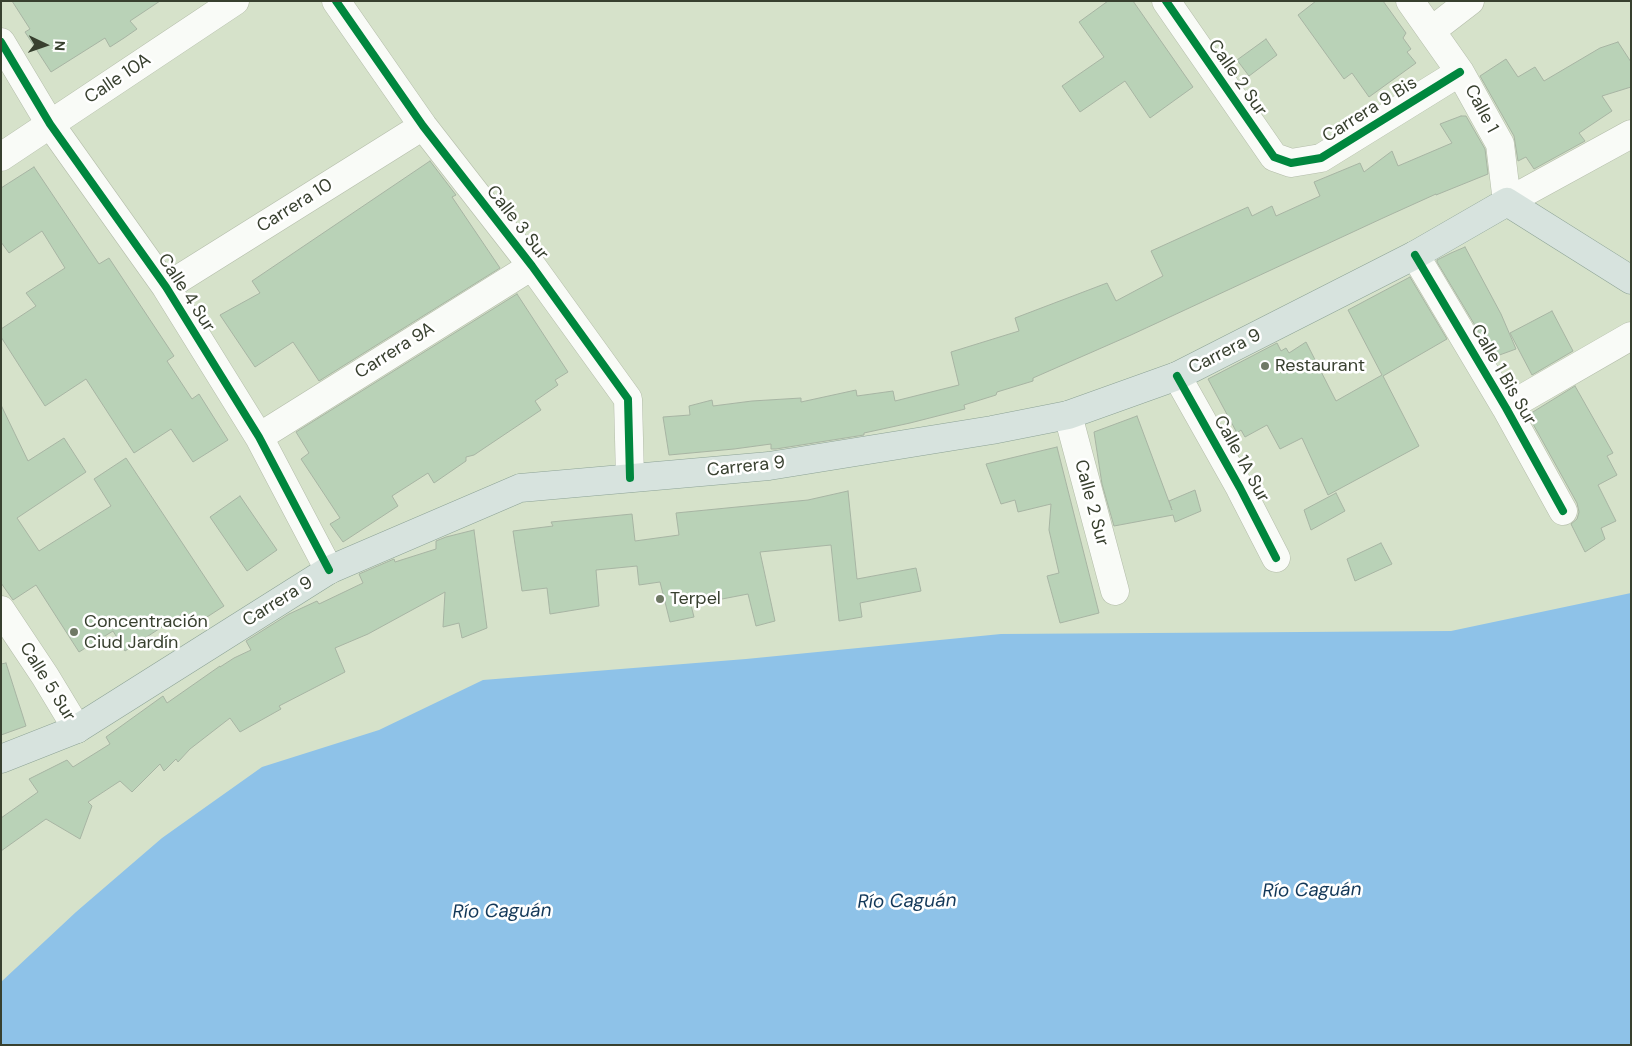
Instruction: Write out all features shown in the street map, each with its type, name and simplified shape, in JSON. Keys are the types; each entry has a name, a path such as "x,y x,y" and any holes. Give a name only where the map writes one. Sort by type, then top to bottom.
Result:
{"main road":[{"name":"Carrera 9","path":"1,759 77,729 329,570 520,488 769,466 992,430 1068,415 1177,376 1415,255 1507,202"},
{"path":"1507,202 1631,280"}],"street":[{"name":"Calle 10A","path":"1,156 235,1"},
{"name":"Calle 3 Sur","path":"336,1 423,126 532,266 628,398 630,478"},
{"name":"Calle 2 Sur","path":"1166,1 1274,158 1291,163"},
{"name":"Calle 1","path":"1410,1 1460,72 1500,144 1507,202"},
{"path":"1431,31 1470,1"},
{"name":"Calle 4 Sur","path":"1,42 50,124 166,287 259,437 329,570"},
{"name":"Carrera 9 Bis","path":"1291,163 1321,158 1460,72"},
{"name":"Carrera 10","path":"166,287 423,126"},
{"name":"Carrera 9","path":"1507,202 1631,134"},
{"name":"Calle 1 Bis Sur","path":"1415,255 1506,408 1562,511"},
{"name":"Carrera 9A","path":"259,437 532,266"},
{"path":"1506,408 1631,336"},
{"name":"Calle 1A Sur","path":"1177,376 1240,488 1276,558"},
{"name":"Calle 2 Sur","path":"1068,415 1115,591"},
{"name":"Calle 5 Sur","path":"1,610 45,676 77,729"}],"water":[{"name":"Río Caguán","path":"1631,593 1631,1045 1,1045 1,982 76,912 162,838 262,767 379,730 483,680 746,659 1001,634 1451,631"}],"building":[{"path":"12,1 160,1 130,21 137,29 124,38 110,47 105,38 51,72 25,32 30,29"},
{"path":"1108,1 1133,1 1193,87 1150,118 1125,81 1080,112 1062,86 1104,57 1079,22"},
{"path":"1316,1 1383,1 1406,33 1403,38 1411,49 1407,52 1416,63 1369,97 1352,73 1344,79 1298,15"},
{"path":"1266,39 1277,55 1249,76 1237,60"},
{"path":"1618,42 1631,62 1631,87 1602,96 1612,111 1579,133 1585,141 1534,169 1526,157 1518,161 1514,136 1480,76 1506,59 1518,77 1535,67 1544,81 1600,48"},
{"path":"1466,116 1485,149 1488,174 1436,194 1383,218 1131,335 1033,378 1033,381 964,405 965,409 864,433 864,435 776,449 771,449 771,444 669,455 663,417 690,415 689,406 712,400 713,406 801,398 801,402 856,390 857,396 893,391 895,401 959,385 951,352 1019,331 1015,318 1107,283 1116,301 1163,276 1151,251 1248,207 1252,216 1272,206 1276,216 1320,196 1314,182 1360,163 1364,172 1392,151 1398,166 1452,143 1440,124"},
{"path":"430,161 456,195 452,197 500,268 319,381 293,342 255,367 220,315 260,293 252,281"},
{"path":"34,167 99,264 109,258 174,356 167,361 192,399 199,394 228,440 193,462 171,429 134,453 86,379 45,406 1,337 1,329 36,306 26,293 65,268 42,231 9,253 1,242 1,188"},
{"path":"1465,247 1501,314 1516,349 1494,357 1437,262 1437,260"},
{"path":"1410,277 1447,339 1383,376 1419,446 1328,495 1302,438 1280,449 1267,425 1245,437 1241,430 1237,433 1208,379 1277,343 1281,351 1286,348 1289,353 1306,342 1336,401 1382,375 1348,310"},
{"path":"517,294 568,372 555,380 558,385 535,401 541,410 474,455 466,457 466,461 434,483 428,473 392,496 398,506 343,542 330,524 340,518 301,459 309,453 296,432"},
{"path":"1552,311 1573,351 1532,375 1510,333"},
{"path":"1575,386 1613,453 1607,456 1617,475 1598,485 1616,521 1601,528 1605,539 1585,552 1571,524 1577,519 1579,512 1577,503 1528,415"},
{"path":"1,405 28,461 64,438 86,472 17,518 39,551 111,506 94,479 126,458 224,606 190,628 182,614 125,651 113,631 79,652 36,585 13,600 1,583"},
{"path":"1137,416 1172,510 1169,501 1195,490 1201,511 1175,522 1173,515 1114,526 1102,484 1094,432"},
{"path":"1057,447 1099,613 1060,623 1047,576 1059,573 1049,530 1051,504 1018,512 1015,500 1001,504 986,464"},
{"path":"848,491 857,579 916,568 921,591 860,603 862,617 839,621 831,545 760,552 775,621 756,626 748,594 691,605 694,617 670,622 660,582 639,585 637,566 596,570 599,606 550,614 547,588 522,591 513,531 553,526 551,522 632,514 635,541 679,535 676,513 808,500"},
{"path":"1336,493 1345,511 1311,530 1304,510"},
{"path":"240,496 277,550 247,571 210,517"},
{"path":"474,530 487,628 462,638 459,623 443,627 445,592 368,634 335,648 345,672 279,706 281,709 240,732 230,718 190,749 178,762 176,759 164,771 160,764 132,792 120,781 88,802 92,806 80,839 46,819 1,851 1,818 38,792 29,779 67,760 73,767 110,744 106,737 163,696 167,703 220,666 251,650 246,641 289,614 317,601 319,604 363,583 359,574 394,559 395,562 436,549 436,541"},
{"path":"1381,543 1392,564 1355,581 1347,559"},
{"path":"6,663 26,726 1,735 1,664"}],"cycle path":[{"path":"336,1 423,126 532,266 628,399 630,478"},
{"path":"1166,1 1274,157 1291,163 1321,158 1460,72"},
{"path":"1,42 50,124 166,287 259,437 329,570"},
{"path":"1415,255 1506,408 1563,511"},
{"path":"1177,376 1240,488 1276,558"}],"place":[{"name":"Restaurant","path":"1265,366"},
{"name":"Terpel","path":"660,599"},
{"name":"Concentración Ciud Jardín","path":"74,632"}]}
